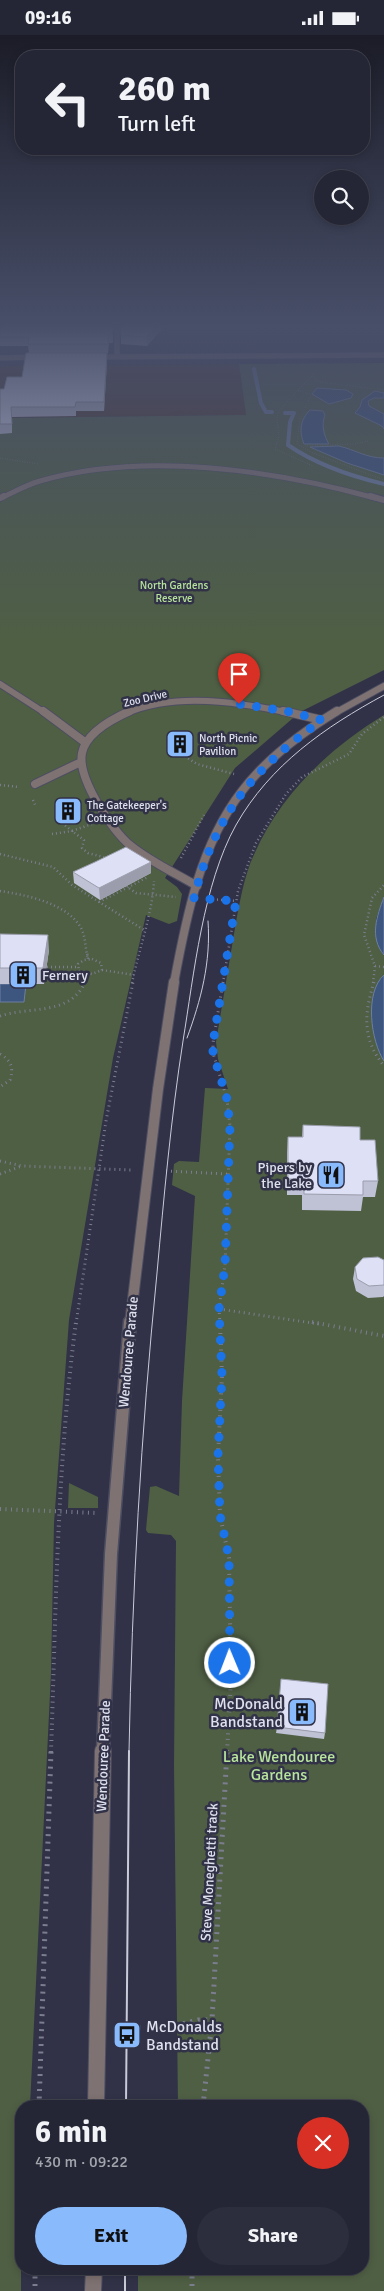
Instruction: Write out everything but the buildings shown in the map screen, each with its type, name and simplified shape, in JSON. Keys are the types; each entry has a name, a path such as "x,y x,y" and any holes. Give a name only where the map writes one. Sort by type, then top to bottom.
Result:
{"street":[{"path":"0,498 34,482 84,471 166,467 250,472 338,489 384,501"},
{"path":"0,684 32,703 86,743 82,752 81,762 94,794 116,833 143,855 196,886"},
{"name":"Wendouree Parade","path":"96,2100 107,1616 114,1513 128,1343 147,1171 166,1025 178,963 196,886 220,826 239,795 263,767 322,720 384,685"},
{"name":"Zoo Drive","path":"86,743 111,720 121,715 146,707 177,702 253,706 286,711 322,720"},
{"path":"35,784 81,762"},
{"path":"93,2291 94,2275"}],"path":[{"path":"277,431 274,449 317,467"},
{"path":"298,431 297,443 313,453 384,480"},
{"path":"304,447 354,444 368,441"},
{"name":"Steve Moneghetti track","path":"204,2100 212,2020 230,1680 229,1558 220,1515 218,1456 222,1376 219,1309 225,1265 230,1118 224,1086 213,1053 213,1043 236,901 245,868 256,843 286,794 302,777 349,753 362,734 384,717"},
{"path":"178,752 190,761 203,767 234,774"},
{"path":"63,824 84,840 82,848 85,852 110,860"},
{"path":"52,835 91,826"},
{"path":"0,854 53,867 72,885 144,930"},
{"path":"40,2100 60,1513 70,1368 99,1169 134,975 154,895 154,876 99,902"},
{"path":"72,885 80,882"},
{"path":"121,883 136,893 236,901"},
{"path":"384,885 372,897 365,928 366,943 376,967 375,978 368,1000 366,1033 374,1053 384,1066"},
{"path":"0,891 32,898 51,906 76,921 86,940 88,959"},
{"path":"87,951 88,959"},
{"path":"77,967 81,962 88,959 101,963 102,969"},
{"path":"47,967 77,967"},
{"path":"77,967 79,971 88,974 96,973 102,969 134,975"},
{"path":"376,967 384,967"},
{"path":"0,1016 17,1010 54,1008 69,1003 82,989 88,974"},
{"path":"0,1054 11,1061 12,1072 10,1080 0,1087"},
{"path":"0,1161 22,1165 228,1174"},
{"path":"0,1174 22,1165"},
{"path":"219,1309 299,1320 384,1336"},
{"path":"0,1509 60,1513 114,1513"},
{"path":"97,2028 127,2030 173,2026 198,2020 212,2020"},
{"path":"35,2275 35,2291"},
{"path":"192,2275 192,2291"}],"green space":[{"name":"North Gardens Reserve","path":"0,431 384,431 384,670 300,712 235,768 165,878 177,887 182,894 177,921 169,924 146,915 113,1058 69,1320 54,1523 51,1673 30,2100 15,2100 15,2275 21,2275 21,2291 0,2291"},
{"name":"Lake Wendouree Gardens","path":"384,715 384,897 376,919 382,953 384,955 384,2291 138,2291 138,2275 369,2275 369,2100 178,2100 174,1765 176,1541 171,1535 148,1533 146,1530 150,1487 156,1486 179,1496 182,1401 195,1196 172,1185 174,1164 179,1161 199,1162 205,1088 228,1089 218,1059 216,1042 242,890 250,864 261,840 288,798 323,761 362,729"},
{"path":"69,1483 98,1497 98,1508 68,1508"}],"water":[{"path":"301,431 324,431 329,444 304,444"},
{"path":"339,446 366,455 384,458 384,475 347,463 310,447"},
{"path":"384,897 384,955 377,941 376,926"},
{"path":"384,975 384,1061 379,1052 373,1030 372,1005 378,983"},
{"path":"0,984 26,984 24,1002 0,1002"}],"waterway":[{"path":"289,431 288,445 299,452 334,469 384,484"}],"tram line":[{"path":"129,1752 132,1632 138,1513 151,1333 175,1099 201,930 215,874 225,848 236,825 250,803 265,784 301,749 341,720 384,695"},
{"path":"187,1038 204,981 208,951 208,921"},
{"path":"126,2100 129,1751"},
{"path":"125,2275 125,2291"}],"place":[{"name":"North Picnic Pavilion","path":"180,744"},
{"name":"The Gatekeeper's Cottage","path":"68,811"},
{"name":"Fernery","path":"23,975"},
{"name":"Pipers by the Lake","path":"331,1175"},
{"name":"McDonald Bandstand","path":"302,1712"},
{"name":"McDonalds Bandstand","path":"127,2035"}],"route":[{"path":"230,1663 229,1558 220,1515 218,1456 222,1376 219,1309 225,1265 230,1118 224,1086 213,1053 213,1043 236,901 194,898 196,886 206,858 220,826 239,795 263,767 298,737 322,720 272,708 239,704"}]}
